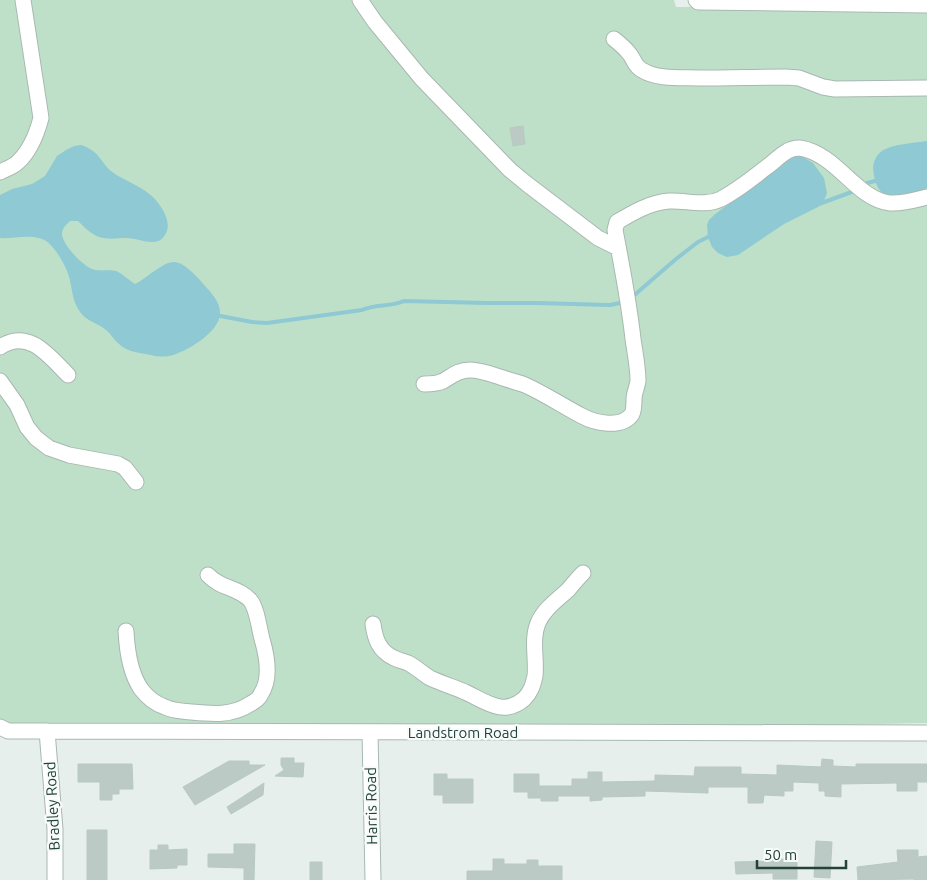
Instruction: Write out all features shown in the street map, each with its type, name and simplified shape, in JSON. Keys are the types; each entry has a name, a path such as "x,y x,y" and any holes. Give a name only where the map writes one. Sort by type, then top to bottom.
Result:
{"street":[{"path":"0,172 19,161 35,134 40,118 23,0"},
{"path":"360,0 375,22 422,79 510,170 598,238 618,248"},
{"path":"696,0 698,2 828,1 927,5"},
{"path":"614,39 629,53 640,69 655,75 708,78 799,78 823,87 835,89 927,88"},
{"path":"424,384 434,384 443,381 448,376 458,372 470,370 483,372 524,384 581,416 597,422 606,424 626,420 632,414 634,406 637,375 632,324 615,230 617,222 640,209 668,201 706,203 717,201 769,166 780,156 792,149 798,148 826,159 867,194 888,203 927,197"},
{"path":"0,347 6,343 19,341 35,344 68,374"},
{"path":"0,381 17,405 27,427 36,438 49,448 69,455 118,464 125,468 136,482"},
{"path":"373,624 375,637 379,645 393,657 405,662 432,679 491,705 508,708 516,706 521,702 533,685 537,625 547,610 583,573"},
{"path":"126,631 131,668 136,681 148,696 160,705 168,709 180,711 224,714 242,709 255,701 263,691 267,677 265,653 256,612 251,600 242,593 214,582 208,575"},
{"name":"Landstrom Road","path":"0,727 8,731 927,733"},
{"name":"Bradley Road","path":"47,731 55,829 55,880"},
{"name":"Harris Road","path":"370,732 373,880"}],"green space":[{"path":"0,0 674,0 676,7 927,6 927,723 502,732 0,725"}],"water":[{"path":"927,141 927,188 898,196 882,193 876,184 873,170 878,154 891,147"},
{"path":"81,145 93,151 115,174 150,194 166,215 168,225 163,238 154,242 129,238 99,237 78,221 70,221 62,232 65,243 88,267 95,270 116,271 135,284 170,262 185,266 191,271 216,299 220,314 218,321 209,334 187,349 173,355 159,356 134,352 122,347 106,330 83,316 80,312 75,303 69,275 57,252 50,244 42,239 32,237 0,238 0,195 12,189 32,184 45,176 57,156 74,146"},
{"path":"796,156 801,156 813,163 824,178 827,193 824,201 818,207 784,224 738,255 727,257 718,253 712,247 708,237 707,225 709,220 756,183"}],"building":[{"path":"523,126 525,144 513,146 510,128"},
{"path":"281,758 294,758 294,763 304,763 303,777 275,776 284,770 281,765"},
{"path":"822,759 833,760 833,766 856,767 856,764 927,764 927,782 917,782 917,791 897,791 897,783 841,784 841,797 825,796 825,791 819,791 819,783 793,782 793,791 784,791 784,796 764,795 763,803 748,803 748,787 708,787 708,793 645,791 645,796 602,797 602,800 590,801 590,796 558,796 558,801 541,801 541,798 528,798 528,792 514,792 514,774 539,774 539,786 572,786 572,779 588,779 588,772 602,772 602,782 655,781 655,775 694,776 695,767 741,767 741,774 777,775 777,765 821,767"},
{"path":"229,761 249,761 249,765 265,765 195,805 183,787"},
{"path":"78,764 132,764 133,789 119,789 119,794 112,794 112,800 100,800 100,782 78,782"},
{"path":"434,774 447,774 447,779 473,779 473,803 443,803 443,795 434,795"},
{"path":"264,783 263,795 231,814 227,807"},
{"path":"87,830 107,830 107,880 87,880"},
{"path":"816,841 832,842 830,878 814,877"},
{"path":"234,844 255,844 254,880 244,880 244,868 208,867 208,854 234,854"},
{"path":"158,845 168,845 168,850 187,849 187,865 177,865 177,868 150,869 150,850 158,850"},
{"path":"897,850 918,850 918,857 927,856 927,880 858,880 857,867 898,862"},
{"path":"493,859 504,859 504,864 527,864 527,860 538,860 538,866 562,866 562,880 467,880 467,871 493,871"},
{"path":"773,859 797,859 797,879 773,879 773,873 736,874 735,862 773,861"},
{"path":"310,862 322,862 322,880 310,880"}],"waterway":[{"path":"863,186 879,180"},
{"path":"819,204 857,190"},
{"path":"631,298 676,259 698,242 712,235"},
{"path":"215,315 267,323 362,310 404,301 610,305 625,302"}]}
